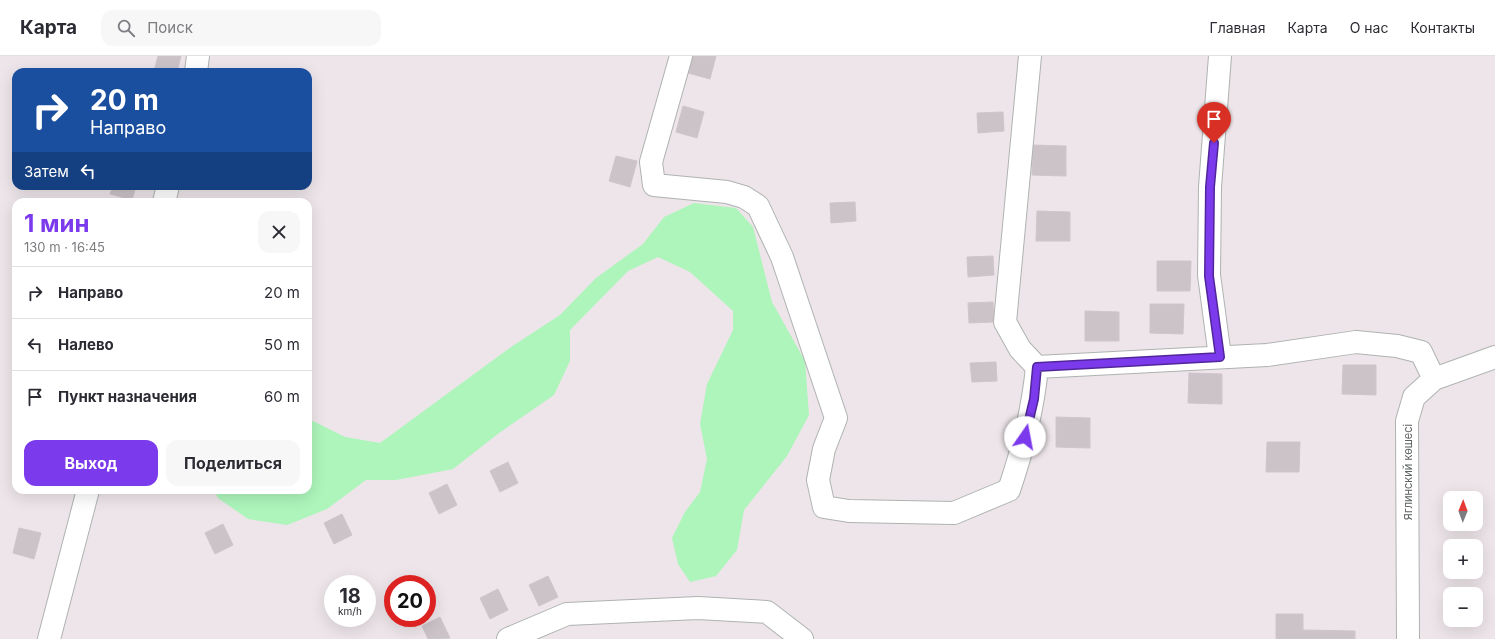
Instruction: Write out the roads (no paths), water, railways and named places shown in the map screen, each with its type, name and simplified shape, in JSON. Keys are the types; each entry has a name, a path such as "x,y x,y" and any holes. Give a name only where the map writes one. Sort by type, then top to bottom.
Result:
{"street":[{"path":"196,68 198,56"},
{"path":"681,56 650,162 654,185 728,192 744,197 758,206 782,256 836,418 824,449 818,480 824,507 848,511 954,513 1009,490 1023,450 1034,399 1037,367"},
{"path":"1030,56 1005,322 1020,350 1037,367 1267,355 1356,342 1397,346 1421,352 1434,379"},
{"path":"1220,56 1210,187 1209,276 1220,357"},
{"name":"Яглинский көшесі","path":"1408,639 1407,421 1414,397 1434,379 1495,357"},
{"path":"49,639 87,494"},
{"path":"508,639 567,614 698,608 767,612 802,639"}]}
